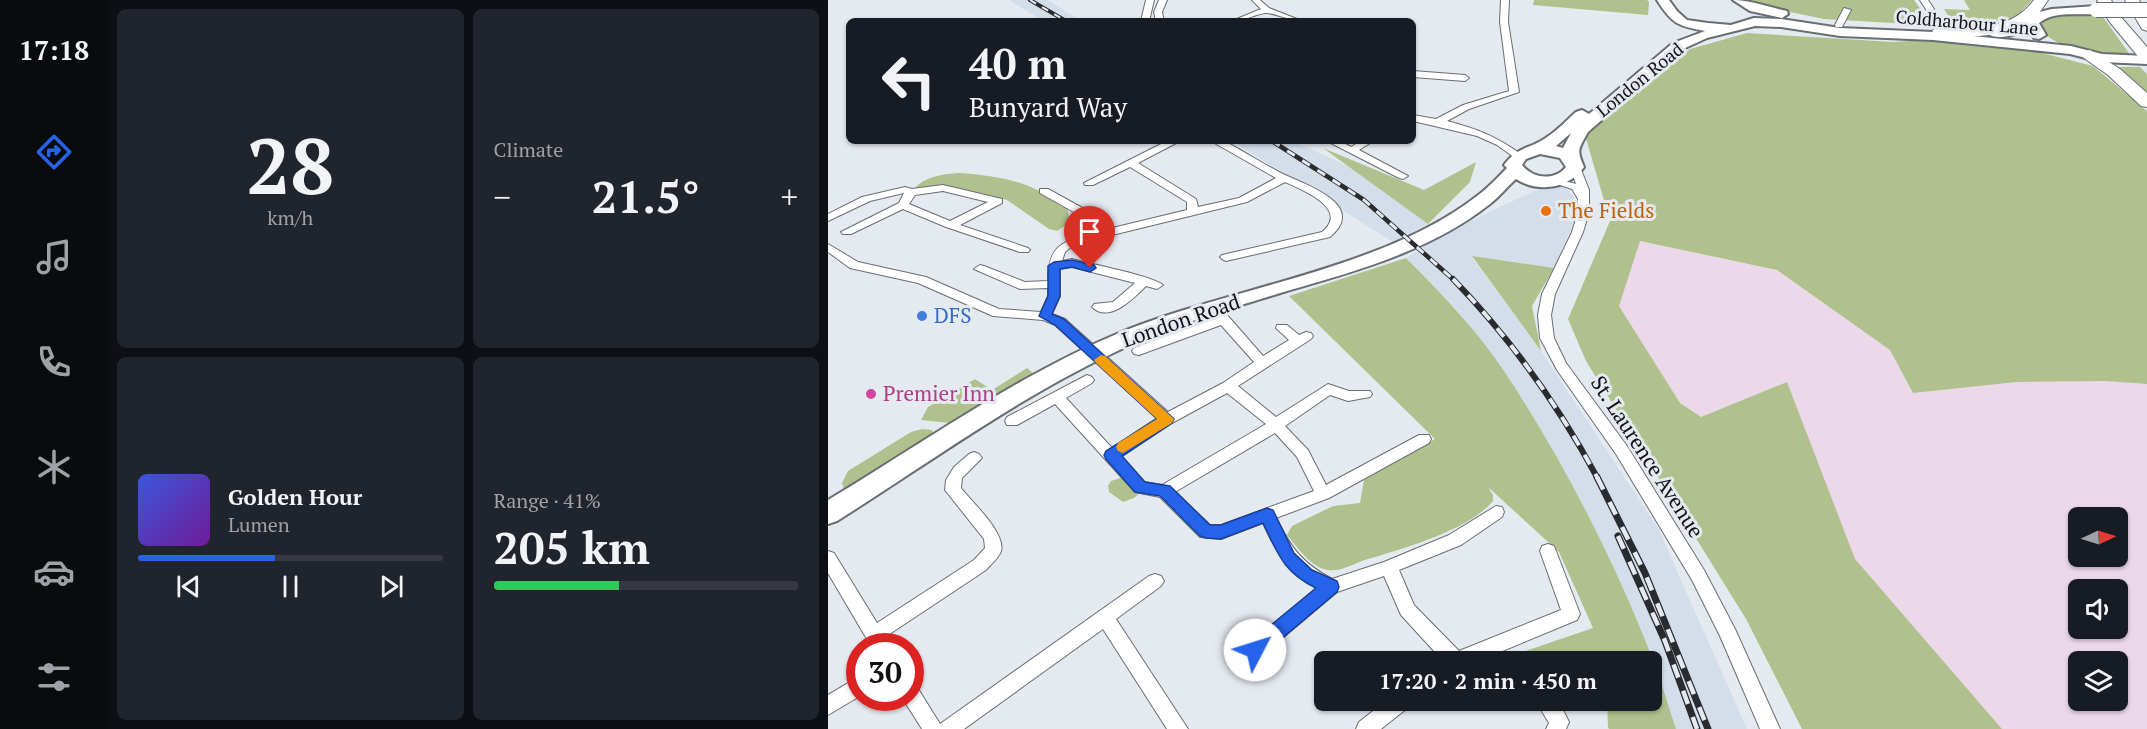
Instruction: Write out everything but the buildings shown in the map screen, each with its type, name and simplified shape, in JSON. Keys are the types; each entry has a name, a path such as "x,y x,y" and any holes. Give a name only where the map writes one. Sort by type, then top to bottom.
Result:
{"highway":[{"path":"2132,0 2147,26"},
{"path":"2100,5 2114,18 2142,59"},
{"path":"1940,31 2006,28 2020,23 2036,12"},
{"path":"2090,55 2114,72 2147,102"}],"main road":[{"name":"Coldharbour Lane","path":"1738,0 1755,8 1839,25 1940,31"},
{"path":"1668,2 1683,23 1732,29"},
{"path":"2142,59 2090,55 2069,50 2042,37 2034,29 2036,12 2055,12 2100,5 2147,10"},
{"path":"1754,22 1755,8"},
{"name":"Coldharbour Lane","path":"1754,22 1781,23 1840,32 1973,39 2069,50"},
{"name":"London Road","path":"1573,162 1571,148 1581,130 1678,46 1703,35 1754,22"},
{"name":"London Road","path":"828,513 957,430 1093,353 1189,315 1288,286 1398,248 1469,213 1488,198 1521,155 1553,141 1644,63 1670,45 1686,27 1683,23"},
{"path":"1557,151 1573,162 1569,176 1548,181 1526,178 1521,155 1557,151"},
{"name":"London Road","path":"1488,198 1520,186 1548,181"}],"street":[{"path":"1146,18 1150,0"},
{"path":"1159,18 1158,12 1163,0"},
{"path":"1256,0 1266,10 1289,18"},
{"path":"1438,122 1466,107 1514,92 1504,22 1505,0"},
{"path":"1924,0 1930,9"},
{"path":"1244,18 1266,10"},
{"path":"1839,25 1846,10"},
{"path":"1416,74 1465,78"},
{"path":"1416,118 1438,122 1489,138 1521,155"},
{"path":"1089,183 1169,144"},
{"path":"1222,144 1304,186 1331,204 1337,215 1334,230 1326,235 1226,257"},
{"path":"1338,144 1403,177"},
{"path":"1351,151 1363,144"},
{"name":"St. Laurence Avenue","path":"1573,162 1583,181 1586,205 1582,221 1547,297 1543,311 1548,341 1555,356 1647,490 1715,605 1770,729"},
{"path":"1130,163 1192,201 1192,211"},
{"path":"1045,316 1054,296 1054,266 1060,250 1068,244 1100,234 1243,200 1285,178"},
{"path":"1548,181 1576,187 1581,192 1586,205"},
{"path":"828,218 866,199 909,189 943,188 998,201 950,225"},
{"path":"847,232 903,205 909,189"},
{"path":"1044,191 1093,218 1100,234"},
{"path":"903,205 950,225 1024,250"},
{"path":"828,247 854,265 922,280 997,313 1045,316 1059,322 1167,419"},
{"path":"1054,266 1072,264 1157,285"},
{"path":"980,269 1024,286 1053,284"},
{"path":"1098,307 1107,309 1120,304 1144,281"},
{"path":"1139,351 1223,319 1262,363"},
{"path":"1112,455 1167,419 1228,386 1302,339 1282,328"},
{"path":"1012,421 1088,380"},
{"path":"1228,386 1276,425 1303,454 1323,494"},
{"path":"1164,491 1276,425 1328,389 1348,396 1365,394"},
{"path":"1057,397 1140,488 1164,491 1206,532 1221,532 1323,494 1424,439"},
{"path":"887,633 981,565 993,550 992,537 953,490 955,478 961,469 974,458"},
{"path":"1255,650 1331,587 1389,567 1455,540 1496,512"},
{"path":"1267,515 1288,558 1306,575 1331,587"},
{"path":"1480,651 1571,614 1548,551"},
{"path":"828,558 873,633"},
{"path":"1389,567 1407,610 1446,651"},
{"path":"948,729 1155,581"},
{"path":"1105,617 1178,729"},
{"path":"828,706 846,694"},
{"path":"922,711 933,729"},
{"path":"1366,729 1389,711"},
{"path":"1553,711 1559,722 1556,729"}],"shaded area":[{"path":"1009,0 1048,0 1076,18 1038,18"},
{"path":"1237,144 1300,144 1350,167 1428,224 1393,242"},
{"path":"1564,186 1573,195 1577,206 1576,217 1554,268 1472,257 1541,351 1658,528 1747,729 1676,729 1662,687 1662,651 1650,651 1609,557 1556,458 1504,371 1456,309 1406,258 1443,234 1536,190"},
{"path":"1639,241 1777,270 1891,350 1913,393 2017,382 2105,381 2147,384 2147,729 1846,729 1619,306"}],"green space":[{"path":"1534,0 1647,0 1649,2 1648,15 1533,5"},
{"path":"1747,0 1914,0 1927,18 1950,19 1944,9 1970,10 1964,0 2032,0 2016,17 1993,24 1962,27 1824,19 1756,5"},
{"path":"2061,14 2101,14 2131,56 2094,53 2055,41 2040,25 2048,17"},
{"path":"1747,33 1893,42 1923,40 2038,52 2093,66 2147,111 2147,384 2105,381 2017,382 1913,393 1890,350 1777,270 1640,241 1619,306 1680,403 1701,417 1787,382 1855,559 2002,729 1802,729 1746,619 1586,361 1568,319 1610,221 1585,135 1690,49"},
{"path":"2117,67 2140,67 2147,74 2147,95"},
{"path":"1323,148 1424,190 1476,162 1470,182 1428,224"},
{"path":"959,173 1003,179 1042,192 1068,209 1069,223 1057,231 1049,229 1007,200 994,196 943,186 915,188 930,178"},
{"path":"1472,256 1554,268 1532,306 1541,351"},
{"path":"1406,258 1470,326 1504,371 1525,404 1565,471 1601,541 1650,651 1525,651 1593,628 1559,552 1488,487 1493,495 1493,501 1481,512 1467,522 1432,538 1341,569 1322,568 1305,556 1287,535 1292,526 1333,506 1360,503 1364,480 1435,439 1289,296"},
{"path":"1027,368 1034,374 950,423 921,420 928,407 975,379 992,390"},
{"path":"922,429 932,430 933,434 844,489 842,483 848,471 911,432"},
{"path":"1123,477 1142,491 1134,498 1123,502 1109,492 1108,486 1111,481"},
{"path":"1662,686 1676,729 1609,729 1607,711 1662,711"}],"railway":[{"path":"1030,0 1061,18"},
{"path":"1277,144 1364,200 1454,280"},
{"path":"1454,280 1514,349 1567,425 1598,479"},
{"path":"1598,479 1645,573 1708,729"},
{"path":"1618,536 1665,641 1697,729"}],"slow traffic":[{"path":"1101,360 1167,419 1123,447"}],"place":[{"name":"The Fields","path":"1546,211"},
{"name":"DFS","path":"922,316"},
{"name":"Premier Inn","path":"871,394"}],"route":[{"path":"1090,268 1072,264 1054,266 1054,296 1045,316 1059,322 1167,419 1112,455 1140,488 1164,491 1206,532 1221,532 1267,515 1288,558 1306,575 1331,587 1255,650"}]}
